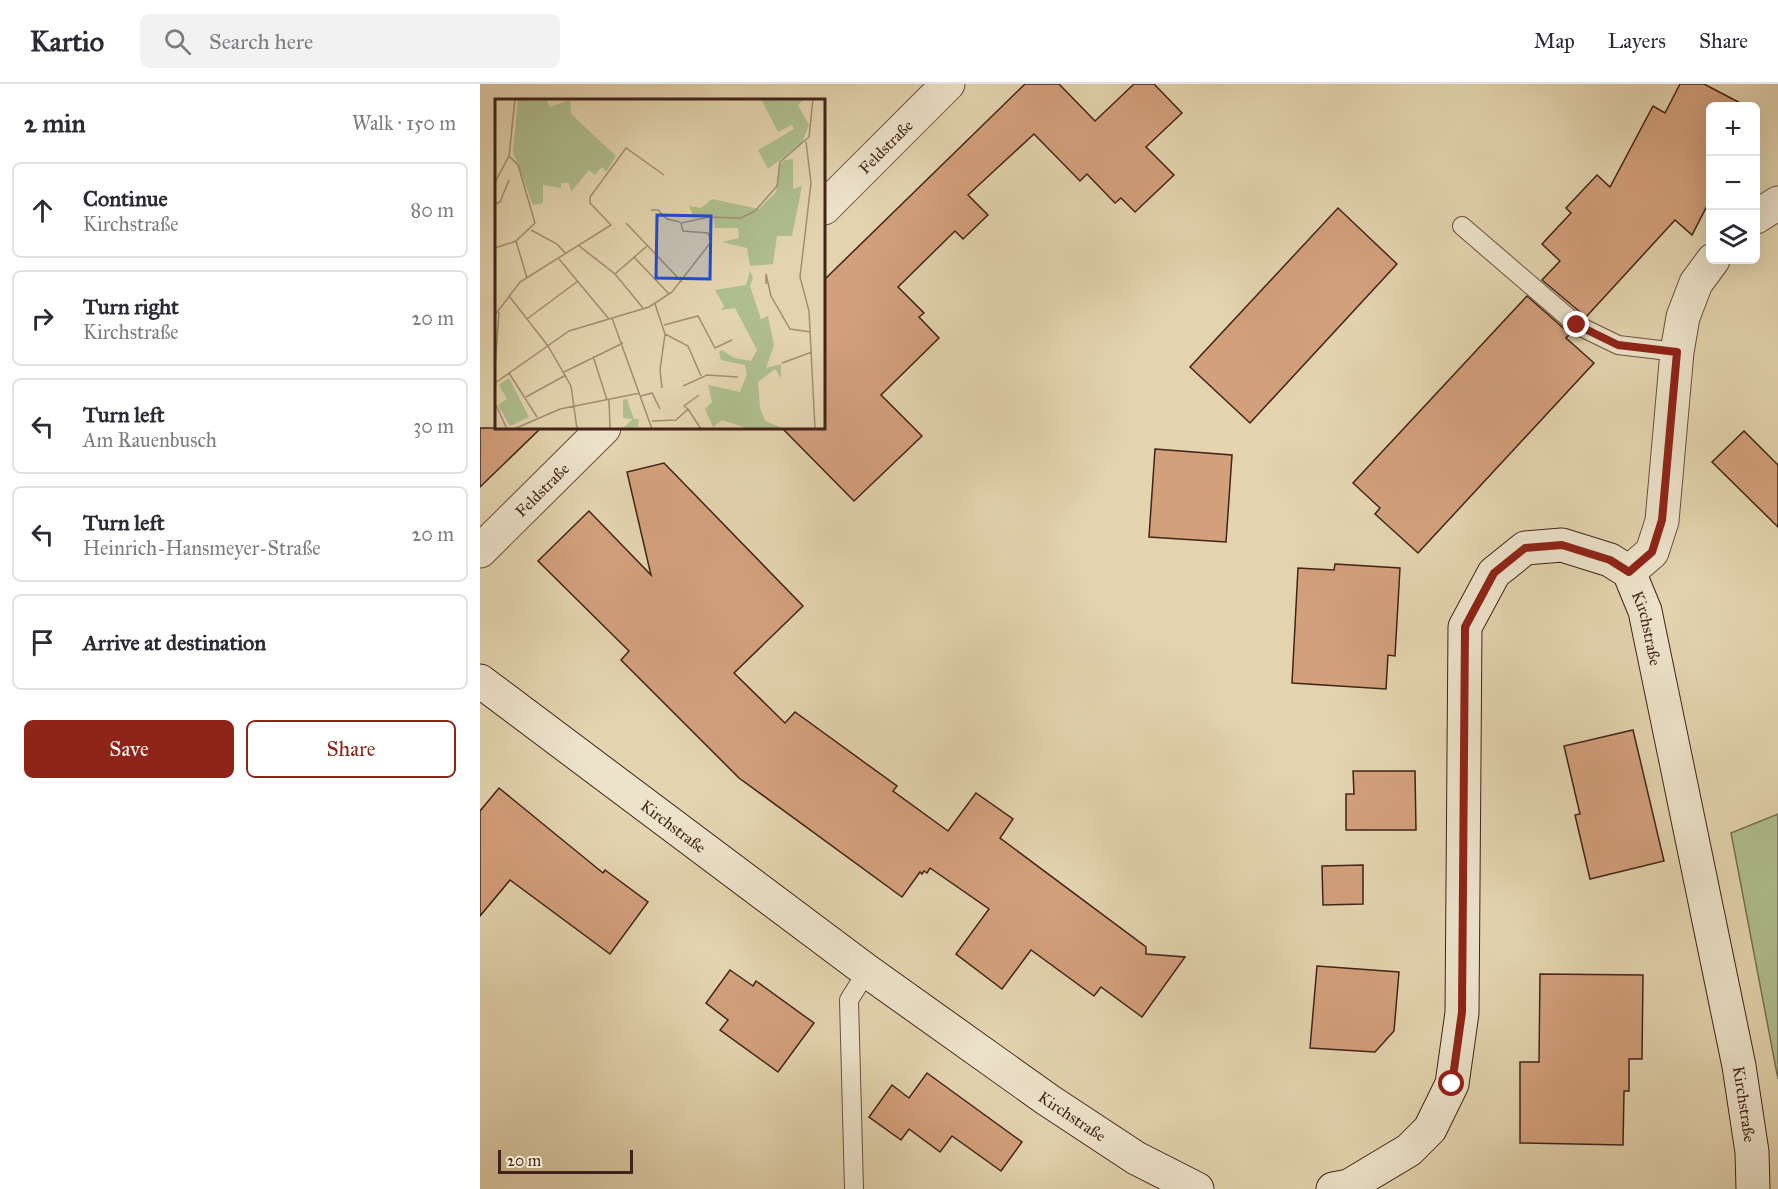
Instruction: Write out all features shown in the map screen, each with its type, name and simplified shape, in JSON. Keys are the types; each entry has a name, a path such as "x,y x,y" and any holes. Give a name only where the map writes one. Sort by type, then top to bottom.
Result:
{"street":[{"name":"Feldstraße","path":"825,207 948,84"},
{"path":"1760,214 1778,203"},
{"path":"1629,572 1652,552 1662,520 1677,352 1683,317 1696,283 1710,264"},
{"name":"Feldstraße","path":"480,551 603,429"},
{"name":"Kirchstraße","path":"1333,1189 1349,1186 1409,1150 1430,1129 1452,1084 1462,1012 1465,627 1494,573 1525,548 1562,545 1610,560 1629,572 1645,611 1739,1066 1752,1152 1753,1189"},
{"name":"Kirchstraße","path":"480,681 867,971 1038,1093 1136,1158 1197,1189"}],"lane":[{"path":"1462,226 1577,325 1618,345 1677,352"},
{"path":"854,1189 849,1000 867,971"}],"green space":[{"path":"1778,814 1778,1079 1731,833"}],"building":[{"path":"1025,84 1059,84 1095,121 1134,84 1154,84 1182,113 1146,147 1174,175 1135,212 1121,198 1115,203 1087,174 1080,181 1034,134 968,195 988,215 963,239 955,231 898,287 924,313 919,317 939,338 881,395 922,436 854,501 783,429 825,429 825,279"},
{"path":"1680,84 1704,84 1738,102 1706,102 1706,208 1692,235 1675,220 1586,317 1542,280 1560,261 1542,244 1571,213 1566,208 1597,175 1610,187 1653,106 1665,113"},
{"path":"1338,208 1397,264 1250,423 1190,367"},
{"path":"1527,296 1570,334 1566,338 1594,363 1418,553 1375,514 1380,508 1353,483"},
{"path":"480,428 540,429 480,487"},
{"path":"1744,431 1778,465 1778,527 1712,462"},
{"path":"1155,449 1232,455 1226,542 1149,537"},
{"path":"664,463 803,606 734,673 785,723 795,712 897,786 893,791 948,831 976,793 1013,819 1000,838 1146,947 1146,954 1185,957 1142,1017 1101,987 1094,996 1031,950 1002,989 956,954 989,909 930,868 927,873 920,872 902,897 739,778 621,660 629,651 538,561 589,511 651,575 627,472"},
{"path":"1335,564 1400,568 1395,656 1388,655 1386,689 1292,683 1298,568 1334,570"},
{"path":"1633,730 1664,861 1590,879 1575,815 1580,814 1564,746"},
{"path":"1353,771 1415,771 1416,830 1346,830 1346,794 1354,794"},
{"path":"499,788 603,873 605,870 648,902 610,954 510,880 480,916 480,811"},
{"path":"1363,865 1363,904 1323,905 1322,866"},
{"path":"1317,966 1399,972 1394,1031 1375,1052 1310,1048"},
{"path":"730,970 753,986 756,981 814,1023 778,1072 720,1030 728,1020 706,1003"},
{"path":"1540,974 1643,975 1642,1059 1629,1059 1629,1091 1624,1091 1623,1145 1520,1143 1520,1062 1539,1062"},
{"path":"927,1073 1022,1142 1001,1171 952,1136 940,1152 909,1129 901,1140 869,1117 892,1085 909,1098"}],"route":[{"path":"1452,1084 1462,1012 1465,627 1494,573 1525,548 1562,545 1610,560 1629,572 1652,552 1662,520 1677,352 1618,345 1577,325"}]}
